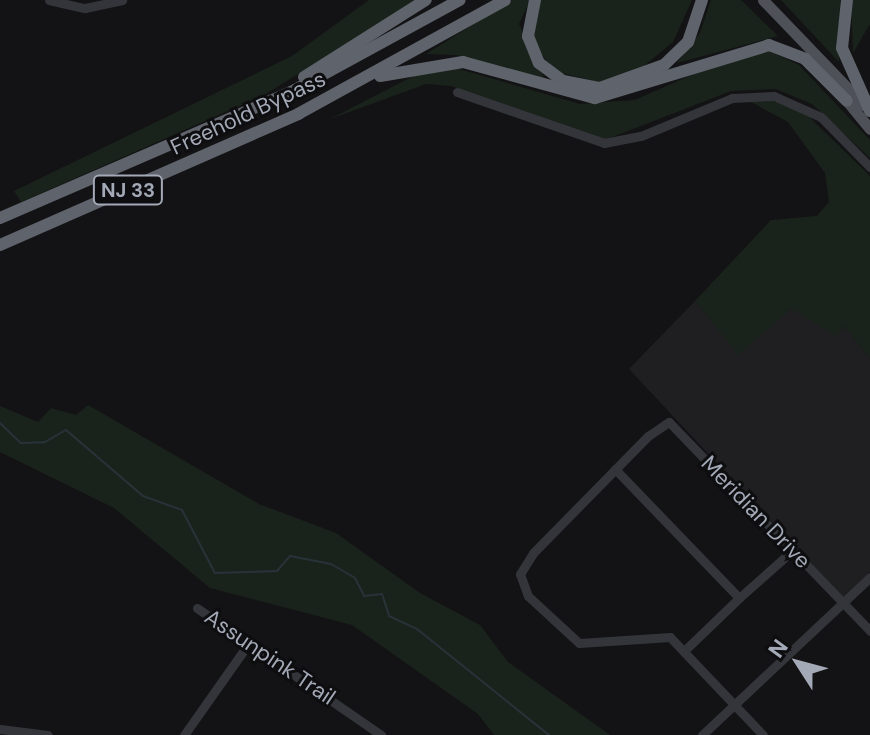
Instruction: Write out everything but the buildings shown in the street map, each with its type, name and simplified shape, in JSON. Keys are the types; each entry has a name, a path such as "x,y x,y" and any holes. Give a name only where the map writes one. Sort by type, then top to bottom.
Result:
{"highway":[{"path":"223,123 426,0"},
{"name":"Freehold Bypass","path":"0,218 223,123 354,59 460,0"},
{"name":"Freehold Bypass","path":"0,245 350,86 505,0"},
{"path":"535,0 528,36 539,63 563,81 600,88 638,79 671,60 694,30 702,0"},
{"path":"847,0 842,48 870,111"},
{"path":"350,86 449,61 574,97 614,97 769,45 805,59 847,101"}],"main road":[{"path":"763,0 870,111"},
{"path":"837,79 847,101 870,129"}],"street":[{"path":"49,0 85,8 122,0"},
{"path":"457,92 604,143 641,136 732,98 774,96 821,117 870,167"},
{"name":"Meridian Drive","path":"615,469 669,422 870,631"},
{"path":"739,598 615,469 533,553 520,574 528,596 579,643 656,635 685,650 763,735"},
{"path":"685,650 793,550"},
{"path":"702,735 870,577"},
{"name":"Assunpink Trail","path":"197,608 381,735"},
{"path":"184,735 249,643"},
{"path":"0,729 48,735"}],"shaded area":[{"path":"369,0 418,0 264,95 21,202 14,191 292,56"},
{"path":"513,0 530,0 519,24 547,84 457,55 426,54"},
{"path":"541,0 692,0 673,42 639,70 599,82 557,72 536,49 531,29"},
{"path":"711,0 741,0 778,36 677,63 700,33"},
{"path":"781,0 840,0 839,62"},
{"path":"851,0 870,0 870,24 853,53"},
{"path":"769,51 799,65 870,140 870,158 812,104 776,89 731,91 602,141 451,86 426,84 330,119 427,69 459,69 580,104 635,100 723,61"},
{"path":"773,101 800,108 870,176 870,358 844,326 836,336 791,309 738,355 695,301 771,220 817,216 829,202 825,173 788,122 751,102"},
{"path":"695,301 738,354 791,309 836,335 844,326 870,358 870,572 843,598 629,369"},
{"path":"88,405 259,504 336,533 420,593 480,625 508,662 610,735 494,735 478,714 352,625 210,588 114,508 0,452 0,406 38,422 51,408 76,415"}],"waterway":[{"path":"0,423 21,443 45,442 66,430 143,496 182,510 215,573 277,571 290,556 331,564 355,578 364,596 382,594 389,616 417,629 549,735"}]}
